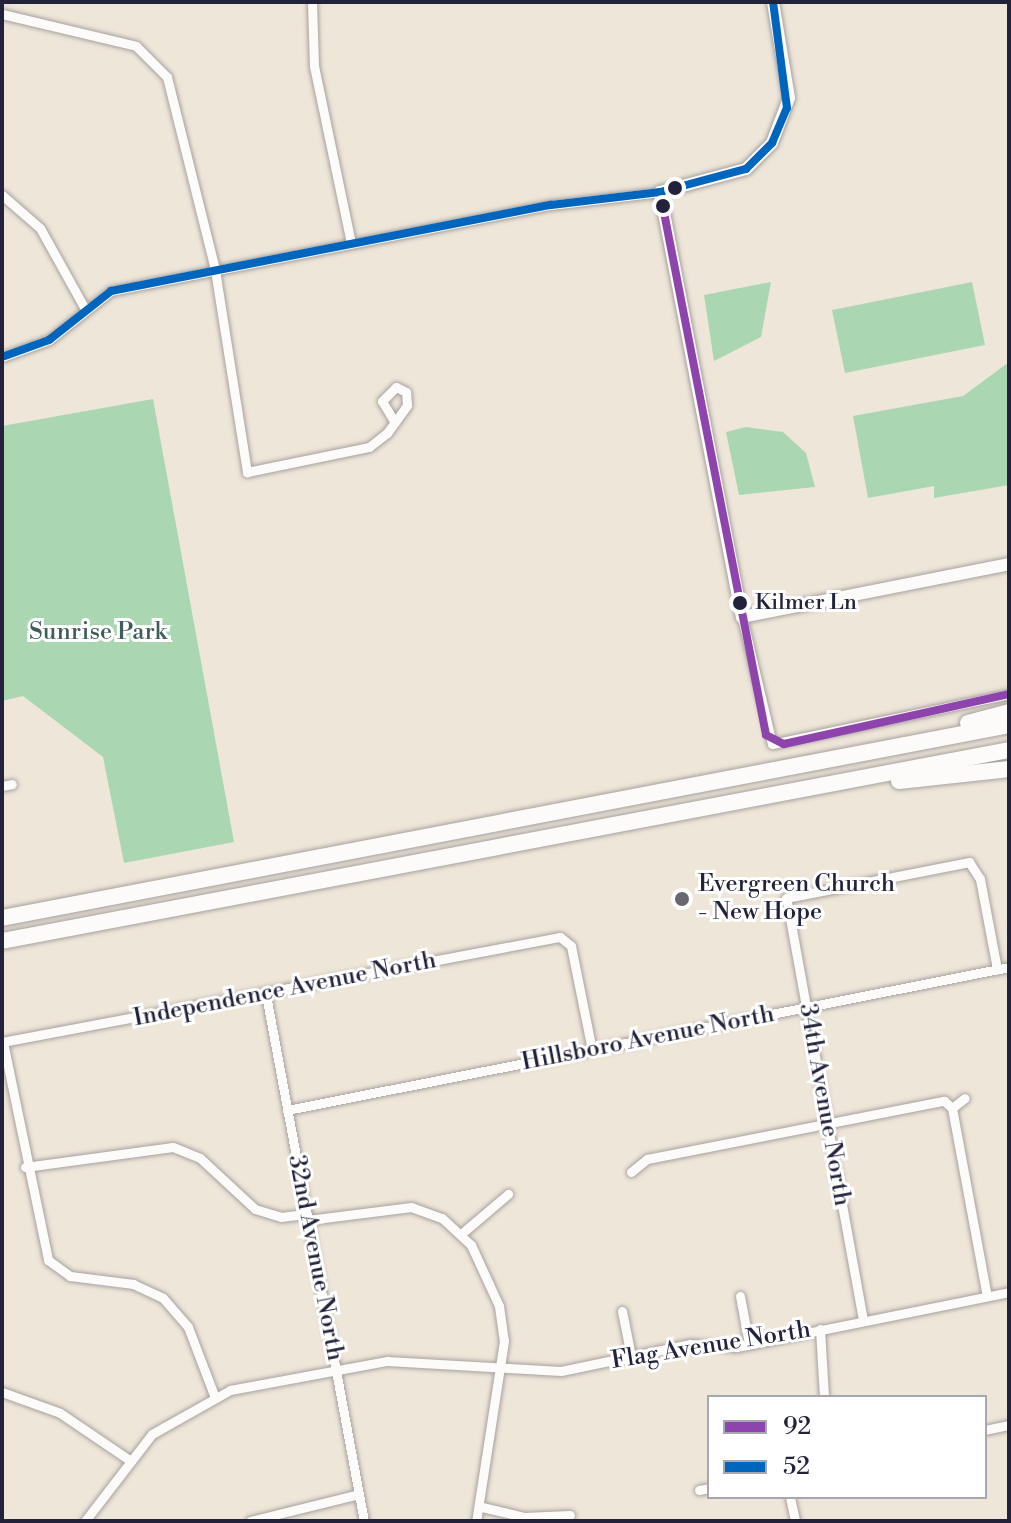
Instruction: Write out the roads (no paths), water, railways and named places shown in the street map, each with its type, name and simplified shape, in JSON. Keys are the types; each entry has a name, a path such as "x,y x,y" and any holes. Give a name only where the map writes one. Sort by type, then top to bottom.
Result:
{"highway":[{"path":"843,757 1009,712"},
{"path":"2,918 1009,725"},
{"path":"2,941 1009,750"},
{"path":"790,791 1009,769"}],"street":[{"path":"312,2 314,66 351,243"},
{"path":"2,357 49,340 84,307 111,291 351,243 660,192 746,169 772,143 789,98 773,2"},
{"path":"2,14 127,43 154,58 167,77 215,270 247,472 369,447 394,421"},
{"path":"660,192 742,617 772,744 1009,694"},
{"path":"2,195 40,228 84,307"},
{"path":"742,617 1009,564"},
{"name":"34th Avenue North","path":"863,1320 806,1009 791,891 953,859 977,871 997,969"},
{"name":"Independence Avenue North","path":"2,1042 567,939 592,1050"},
{"name":"Hillsboro Avenue North","path":"287,1110 1009,967"},
{"name":"32nd Avenue North","path":"266,995 364,1521"},
{"path":"2,1042 25,1167 48,1260 70,1276 133,1284 163,1298 188,1327 214,1395"},
{"path":"952,1108 965,1098"},
{"path":"631,1172 647,1159 944,1101 952,1108 987,1296"},
{"path":"25,1167 173,1147 200,1158 255,1209 281,1217 411,1207 461,1234 499,1306 503,1370 482,1507 476,1521"},
{"path":"461,1234 508,1194"},
{"name":"Flag Avenue North","path":"85,1521 128,1459 170,1419 214,1395 336,1370 412,1360 552,1372 690,1344 749,1344 1009,1292"},
{"path":"740,1296 749,1344"},
{"path":"622,1311 631,1356"},
{"path":"820,1329 824,1395"},
{"path":"2,1392 60,1413 128,1459"},
{"path":"987,1430 1009,1425"},
{"path":"250,1521 359,1494"},
{"path":"790,1499 795,1521"},
{"path":"482,1507 524,1517 570,1515"}],"place":[{"name":"Kilmer Ln","path":"740,603"},
{"name":"Evergreen Church - New Hope","path":"682,899"}],"park label":[{"name":"Sunrise Park","path":"98,633"}]}
